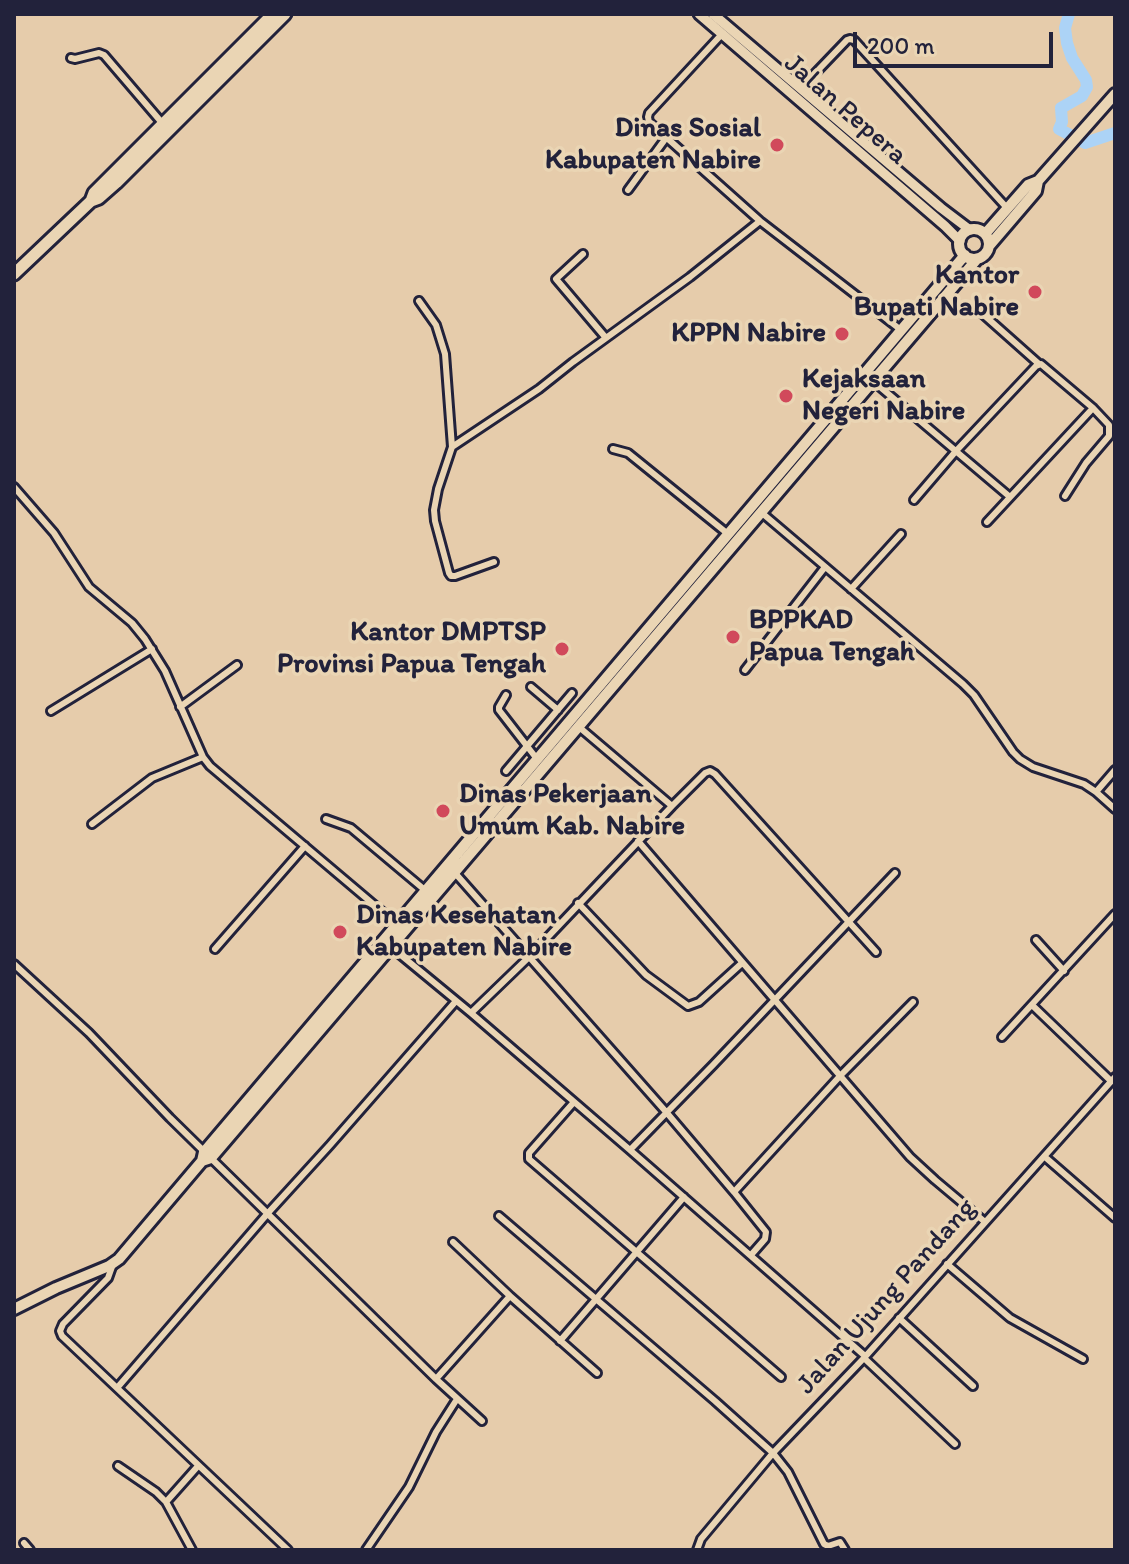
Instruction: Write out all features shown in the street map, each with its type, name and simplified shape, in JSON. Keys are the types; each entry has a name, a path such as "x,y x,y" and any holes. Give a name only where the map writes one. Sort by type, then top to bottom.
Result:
{"highway":[{"path":"14,274 91,201 116,183 273,14"},
{"path":"91,201 94,193 163,124 285,14"}],"main road":[{"name":"Jalan Pepera","path":"699,14 801,88 846,134 970,230"},
{"name":"Jalan Pepera","path":"713,14 726,31 846,134 960,241"},
{"path":"985,234 1028,185 1038,181 1115,94"},
{"path":"206,1157 426,891 542,763 579,727 708,567 728,534 873,381 977,259 986,254 989,246 1036,191 1038,181"},
{"path":"977,259 961,251 960,241 965,233 976,230 985,234 989,246"},
{"path":"14,1309 113,1264 455,873 542,763 708,567 762,513 901,330 965,255"}],"street":[{"path":"726,31 649,114 649,122 760,221 901,330"},
{"path":"801,88 847,40 854,40 1007,208"},
{"path":"71,58 99,53 104,55 163,124"},
{"path":"628,190 666,138"},
{"path":"452,447 539,389 760,221"},
{"path":"583,254 558,277 557,282 606,338"},
{"path":"419,301 436,325 445,354 452,447 434,510 449,573 453,576 494,562"},
{"path":"976,308 1109,425 1109,436 1086,463 1065,496"},
{"path":"914,500 1039,364"},
{"path":"873,381 1010,497"},
{"path":"987,522 1093,408"},
{"path":"613,449 628,453 728,534"},
{"path":"14,487 58,538 89,587 132,623 152,649 210,766 398,925"},
{"path":"762,513 974,695 1020,759 1096,792 1115,809"},
{"path":"851,589 901,534"},
{"path":"745,670 825,567"},
{"path":"51,711 152,649"},
{"path":"180,707 237,665"},
{"path":"531,687 558,710"},
{"path":"506,771 572,693"},
{"path":"506,695 499,710 542,763"},
{"path":"579,727 672,806"},
{"path":"92,824 152,778 203,757"},
{"path":"1096,792 1115,770"},
{"path":"471,1013 708,771 713,772 876,952"},
{"path":"326,819 351,828 426,891"},
{"path":"638,841 916,1163 985,1222"},
{"path":"215,949 305,846"},
{"path":"455,873 667,1113 766,1232 765,1239 751,1255"},
{"path":"630,1150 895,873"},
{"path":"578,903 646,975 688,1006 699,1002 742,963"},
{"path":"1002,1037 1115,914"},
{"path":"1036,940 1064,971"},
{"path":"391,947 751,1255 955,1444"},
{"path":"14,964 89,1033 206,1157 482,1421"},
{"path":"117,1388 456,1001"},
{"path":"734,1192 913,1002"},
{"path":"1032,1005 1113,1079"},
{"name":"Jalan Ujung Pandang","path":"697,1550 701,1539 773,1453 864,1357 1113,1079"},
{"path":"574,1102 529,1153 529,1159 781,1377"},
{"path":"1045,1157 1115,1218"},
{"path":"560,1341 684,1197"},
{"path":"499,1216 773,1453 788,1472 824,1544 828,1546 840,1542 845,1550"},
{"path":"453,1242 597,1373"},
{"path":"113,1264 108,1278 63,1324 60,1331 64,1338 288,1550"},
{"path":"947,1264 1010,1318 1083,1359"},
{"path":"436,1379 510,1296"},
{"path":"899,1318 973,1386"},
{"path":"366,1550 409,1487 436,1432 457,1399"},
{"path":"118,1466 166,1502 192,1550"},
{"path":"166,1502 198,1466"},
{"path":"24,1543 30,1550"}],"waterway":[{"path":"1069,14 1065,28 1067,43 1087,87 1082,96 1061,108 1059,129 1085,143 1115,133"}],"place":[{"name":"Dinas Sosial Kabupaten Nabire","path":"777,145"},
{"name":"Kantor Bupati Nabire","path":"1035,292"},
{"name":"KPPN Nabire","path":"842,334"},
{"name":"Kejaksaan Negeri Nabire","path":"786,396"},
{"name":"BPPKAD Papua Tengah","path":"733,637"},
{"name":"Kantor DMPTSP Provinsi Papua Tengah","path":"562,649"},
{"name":"Dinas Pekerjaan Umum Kab. Nabire","path":"443,811"},
{"name":"Dinas Kesehatan Kabupaten Nabire","path":"340,932"}]}
